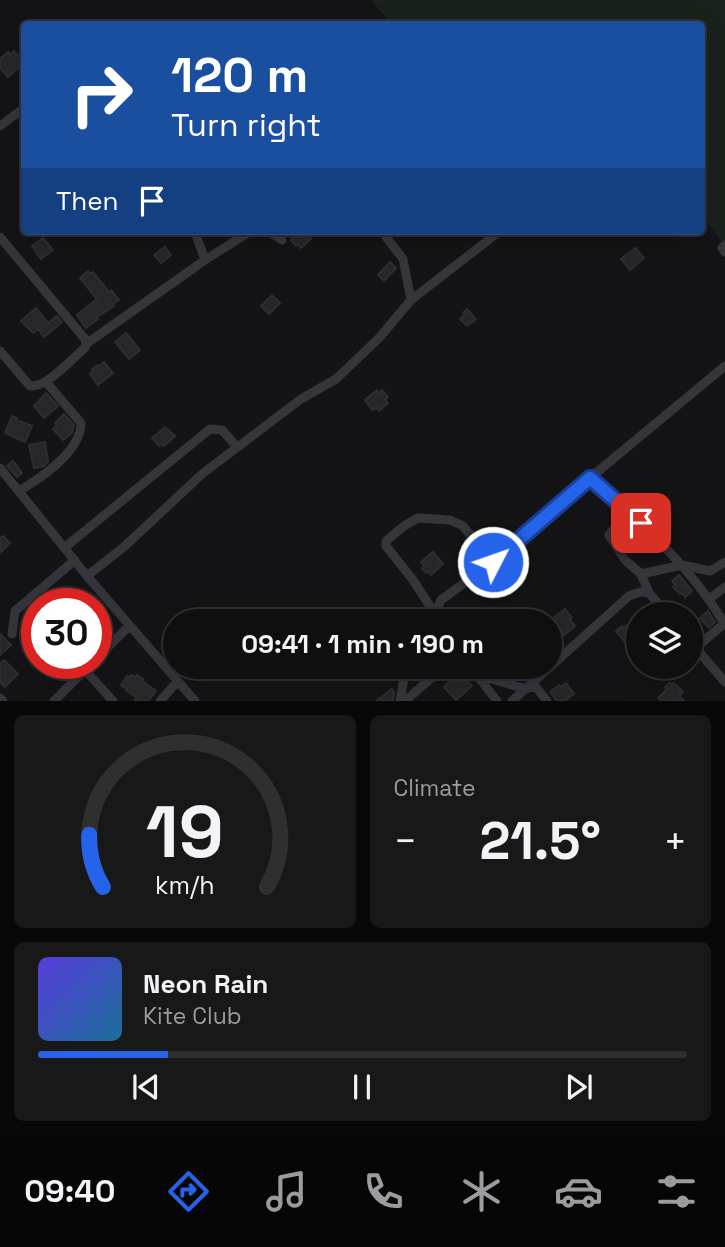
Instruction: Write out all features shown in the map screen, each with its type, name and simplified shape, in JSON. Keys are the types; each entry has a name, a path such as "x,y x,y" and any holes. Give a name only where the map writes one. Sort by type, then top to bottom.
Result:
{"street":[{"path":"0,126 21,110"},
{"path":"195,235 205,260"},
{"path":"0,351 30,386 37,387 85,348 86,344 245,235"},
{"path":"274,235 282,240"},
{"path":"87,576 125,546 202,474 301,399 336,379 379,338 411,300 495,235"},
{"path":"0,237 86,344"},
{"path":"386,237 403,260 411,300"},
{"path":"725,245 722,248 725,252"},
{"path":"439,609 441,600 493,562 725,366"},
{"path":"19,491 35,482 68,453 81,432 80,423 46,382"},
{"path":"65,548 210,429 222,430 237,447"},
{"path":"0,468 87,576 195,701"},
{"path":"590,478 653,534 709,599 724,623 703,641"},
{"path":"629,512 609,535 625,560 641,574 649,593 657,602"},
{"path":"432,609 386,546 386,541 404,526 418,518 450,520 463,526 493,562"},
{"path":"12,634 15,611 75,560"},
{"path":"641,574 682,565 710,571 725,562"},
{"path":"709,599 725,587"},
{"path":"512,701 629,596 640,592 649,593"},
{"path":"112,643 129,626"},
{"path":"703,657 725,682"},
{"path":"54,701 76,679"},
{"path":"98,679 113,701"},
{"path":"400,701 404,679"},
{"path":"405,701 430,679"},
{"path":"479,679 497,701"},
{"path":"498,679 526,689 535,686 547,701"},
{"path":"160,701 178,681"}],"shaded area":[{"path":"371,0 725,0 725,241 723,244 705,219 705,21 388,21"}],"building":[{"path":"14,51 21,59 21,66 8,77 0,68 0,59 8,52 10,55"},
{"path":"308,235 311,239 301,248 298,244 296,246 290,236"},
{"path":"43,238 53,250 41,259 32,246"},
{"path":"165,247 171,255 161,263 154,255"},
{"path":"635,248 644,258 630,270 621,259"},
{"path":"390,262 396,268 384,281 378,275"},
{"path":"88,271 90,274 93,272 119,300 86,328 77,315 97,299 80,278"},
{"path":"272,295 280,303 269,314 261,306"},
{"path":"36,308 48,323 57,316 62,322 44,337 38,329 33,333 21,321"},
{"path":"467,309 476,319 467,326 460,319"},
{"path":"126,333 140,350 129,359 115,342"},
{"path":"104,362 113,373 98,385 90,374 94,371 92,369"},
{"path":"377,390 379,393 382,390 388,397 385,399 388,403 379,411 377,408 372,410 365,400"},
{"path":"46,393 58,406 44,418 34,406"},
{"path":"64,414 74,425 72,433 63,440 53,429"},
{"path":"12,416 32,426 25,442 5,433"},
{"path":"165,427 175,436 164,446 159,446 152,438"},
{"path":"45,442 48,462 44,466 34,468 29,445"},
{"path":"13,461 22,473 17,477 7,466"},
{"path":"632,525 644,537 633,547 626,538 629,536 625,531"},
{"path":"3,536 10,543 0,553 0,538"},
{"path":"433,552 443,564 431,575 422,568 424,566 421,562"},
{"path":"679,575 692,591 685,597 673,587 675,585 672,581"},
{"path":"565,609 575,626 564,635 562,632 562,611"},
{"path":"708,611 715,622 709,628 703,621 703,615"},
{"path":"622,626 626,626 626,643 616,631"},
{"path":"0,634 11,645 0,655"},
{"path":"4,660 18,674 5,687 0,682 0,663"},
{"path":"137,675 156,691 148,701 134,701 137,698 121,685 127,676"},
{"path":"452,679 466,679 472,686 456,700 444,687"},
{"path":"566,683 574,694 564,701 557,701 550,692"},
{"path":"670,683 674,683 683,692 679,696 684,701 661,701 658,698"},
{"path":"392,689 393,701 376,701"}],"route":[{"path":"493,562 590,478 641,523"}]}
